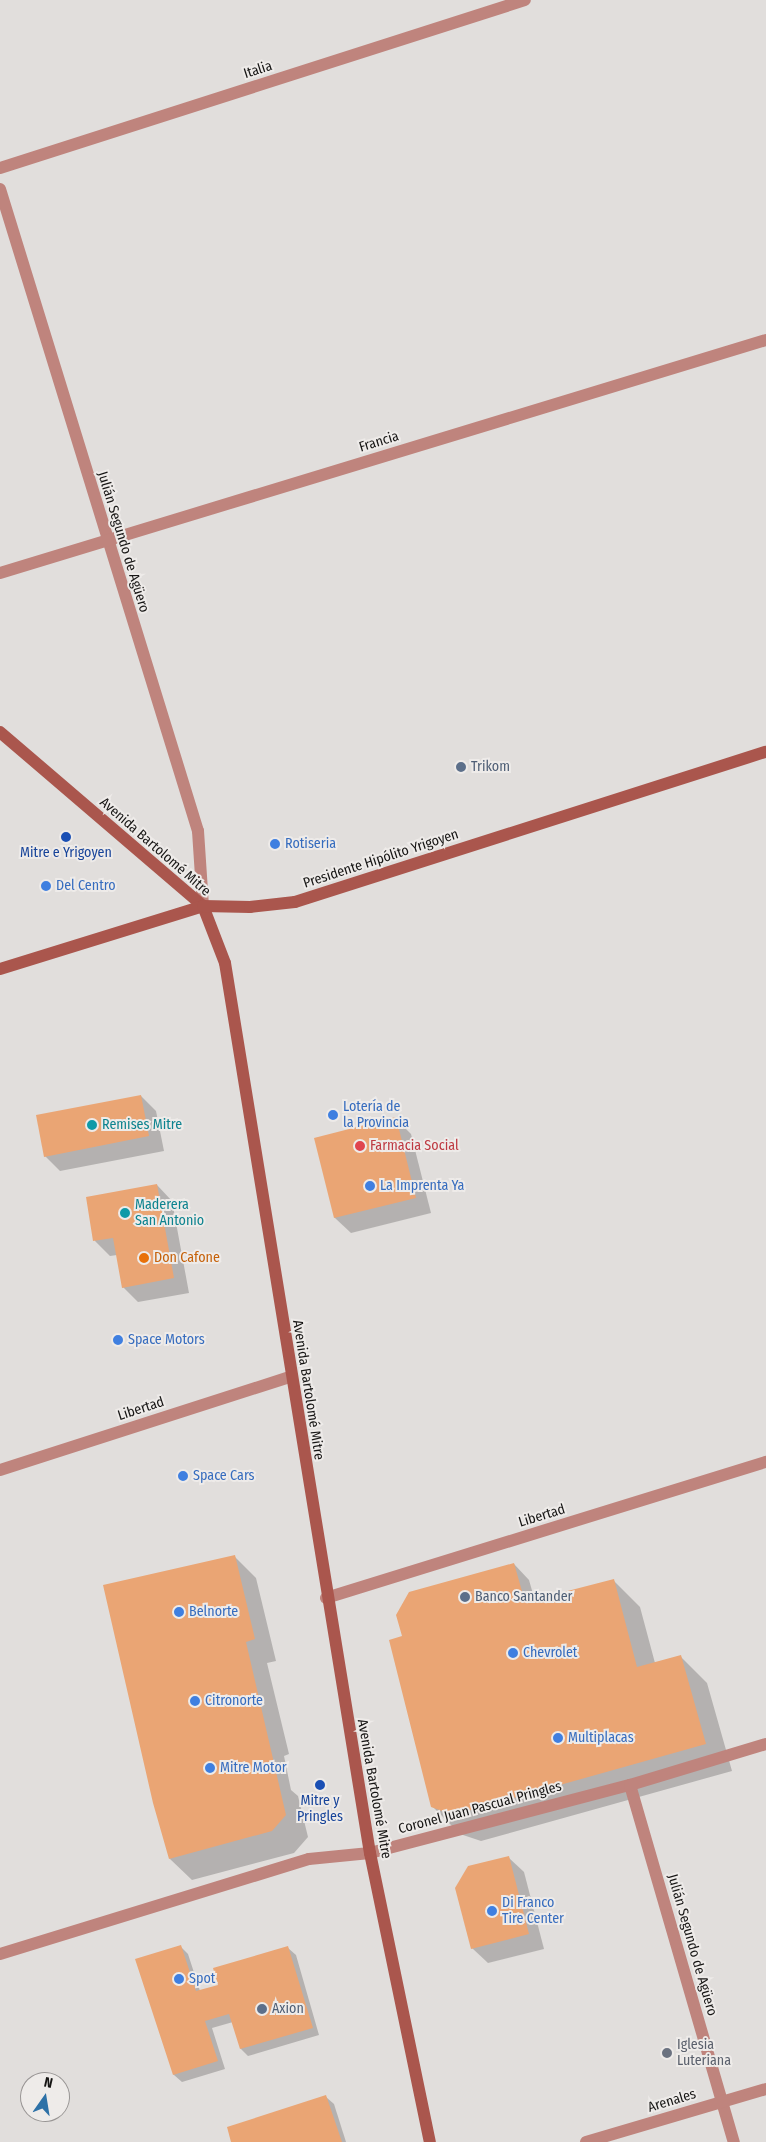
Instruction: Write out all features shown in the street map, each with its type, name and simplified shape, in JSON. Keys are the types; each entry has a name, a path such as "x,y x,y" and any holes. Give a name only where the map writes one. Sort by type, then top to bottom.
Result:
{"main road":[{"name":"Avenida Bartolomé Mitre","path":"0,732 203,906 224,963 326,1598 370,1853 430,2142"},
{"name":"Presidente Hipólito Yrigoyen","path":"0,969 203,906 250,907 295,902 766,752"}],"street":[{"name":"Italia","path":"0,168 526,0"},
{"name":"Julián Segundo de Agüero","path":"0,189 106,540 198,831 203,906"},
{"name":"Francia","path":"0,573 766,340"},
{"name":"Libertad","path":"0,1470 290,1377"},
{"name":"Libertad","path":"326,1598 766,1462"},
{"name":"Coronel Juan Pascual Pringles","path":"0,1954 309,1859 370,1853 630,1784 766,1744"},
{"name":"Julián Segundo de Agüero","path":"630,1784 734,2142"},
{"name":"Arenales","path":"586,2142 766,2088"}],"building":[{"name":"Remises Mitre","path":"141,1095 149,1136 44,1157 36,1115"},
{"path":"396,1117 416,1198 334,1218 314,1138"},
{"path":"157,1184 174,1278 122,1288 113,1238 93,1241 86,1197"},
{"path":"235,1555 255,1639 246,1642 286,1815 272,1831 169,1859 153,1803 103,1585"},
{"path":"514,1563 525,1602 614,1579 637,1667 681,1655 706,1744 453,1815 431,1807 389,1640 402,1636 396,1615 409,1592"},
{"name":"Di Franco Tire Center","path":"509,1856 529,1934 471,1949 455,1888 468,1866"},
{"path":"181,1945 196,1991 218,1985 213,1968 288,1946 313,2028 240,2049 229,2014 205,2021 218,2061 173,2075 135,1959"},
{"path":"326,2095 342,2142 231,2142 227,2127"}],"place":[{"name":"Trikom","path":"461,767"},
{"name":"Mitre e Yrigoyen","path":"66,837"},
{"name":"Rotiseria","path":"275,844"},
{"name":"Del Centro","path":"46,886"},
{"name":"Lotería de la Provincia","path":"333,1115"},
{"name":"Remises Mitre","path":"92,1125"},
{"name":"Farmacia Social","path":"360,1146"},
{"name":"La Imprenta Ya","path":"370,1186"},
{"name":"Maderera San Antonio","path":"125,1213"},
{"name":"Don Cafone","path":"144,1258"},
{"name":"Space Motors","path":"118,1340"},
{"name":"Space Cars","path":"183,1476"},
{"name":"Banco Santander","path":"465,1597"},
{"name":"Belnorte","path":"179,1612"},
{"name":"Chevrolet","path":"513,1653"},
{"name":"Citronorte","path":"195,1701"},
{"name":"Multiplacas","path":"558,1738"},
{"name":"Mitre Motor","path":"210,1768"},
{"name":"Mitre y Pringles","path":"320,1785"},
{"name":"Di Franco Tire Center","path":"492,1911"},
{"name":"Spot","path":"179,1979"},
{"name":"Axion","path":"262,2009"},
{"name":"Iglesia Luteriana","path":"667,2053"}]}
